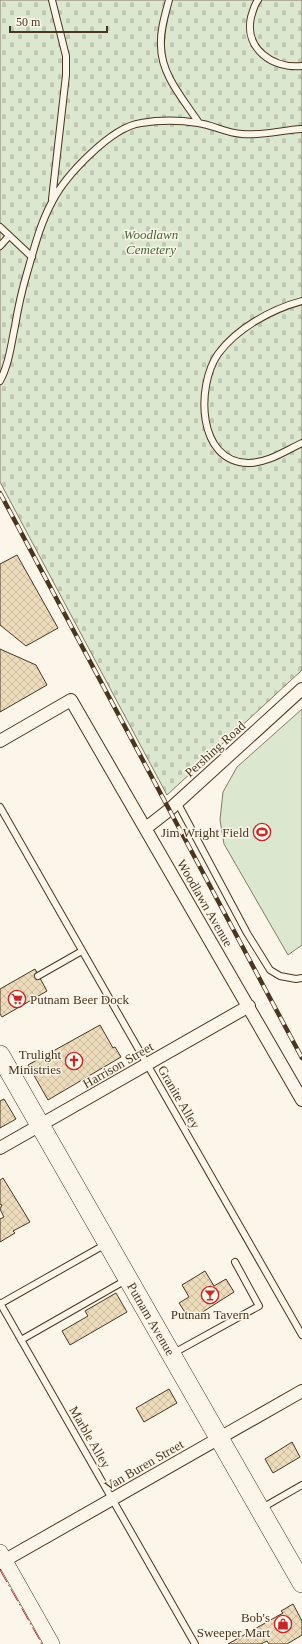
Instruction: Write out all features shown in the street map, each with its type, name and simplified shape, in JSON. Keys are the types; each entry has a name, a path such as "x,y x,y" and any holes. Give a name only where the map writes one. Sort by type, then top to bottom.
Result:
{"main road":[{"name":"Putnam Avenue","path":"0,1055 302,1583"}],"street":[{"name":"Pershing Road","path":"146,828 177,802 302,689"},
{"name":"Woodlawn Avenue","path":"0,741 71,700 302,1100"},
{"name":"Harrison Street","path":"0,1148 249,1006"},
{"name":"Van Buren Street","path":"2,1559 113,1499 302,1391"},
{"path":"2,1559 52,1644"}],"lane":[{"path":"52,0 66,56 66,75 52,201"},
{"path":"168,0 161,47 163,60 173,84 199,123"},
{"path":"258,0 250,23 253,41 256,48 270,61 281,66 302,66"},
{"path":"0,381 9,357 19,303 43,219 52,201 81,165 101,146 126,128 139,123 199,123 242,134 261,134 302,129"},
{"path":"0,228 32,257"},
{"path":"0,246 9,236"},
{"path":"302,301 270,314 238,334 226,345 218,355 207,379 204,402 207,426 210,436 216,446 229,458 247,463 258,462 266,460 302,443"},
{"path":"177,802 247,933 270,970 280,976 296,979 302,978"},
{"name":"Granite Alley","path":"0,807 302,1335"},
{"path":"38,976 82,951"},
{"path":"0,1304 107,1243"},
{"path":"171,1354 259,1306 235,1262"},
{"path":"21,1340 128,1279"},
{"name":"Marble Alley","path":"0,1304 196,1644"},
{"path":"260,1509 302,1485"}],"green space":[{"name":"Woodlawn Cemetery","path":"0,0 302,0 302,670 167,795 0,482"},
{"name":"Jim Wright Field","path":"302,709 302,945 288,955 224,844 220,820 223,792 237,767"}],"building":[{"path":"17,555 58,628 26,646 0,625 0,564"},
{"path":"0,649 36,665 47,685 0,712"},
{"name":"Putnam Beer Dock","path":"35,969 47,991 2,1017 0,1014 0,989"},
{"name":"Trulight Ministries","path":"100,1025 113,1048 115,1047 121,1057 48,1100 28,1065"},
{"path":"4,1099 16,1119 0,1128 0,1101"},
{"path":"3,1178 30,1222 13,1231 15,1233 0,1242 0,1219 4,1217 0,1209 2,1205 0,1204 0,1180"},
{"name":"Putnam Tavern","path":"205,1271 214,1286 226,1279 234,1292 190,1320 179,1303 189,1297 182,1285"},
{"path":"116,1293 127,1312 70,1345 62,1331 88,1316 85,1311"},
{"path":"169,1389 177,1403 144,1422 136,1408"},
{"path":"292,1442 300,1457 273,1473 265,1459"},
{"name":"Bob's Sweeper Mart","path":"293,1604 302,1621 302,1635 287,1644 269,1644 267,1641 261,1644 228,1644 283,1613 281,1611"}],"railway":[{"path":"0,493 302,1058"}],"power":[{"path":"0,1570 42,1644"}],"place":[{"name":"Jim Wright Field","path":"262,832"},
{"name":"Putnam Beer Dock","path":"17,999"},
{"name":"Trulight Ministries","path":"74,1061"},
{"name":"Putnam Tavern","path":"210,1295"},
{"name":"Bob's Sweeper Mart","path":"283,1624"}]}
